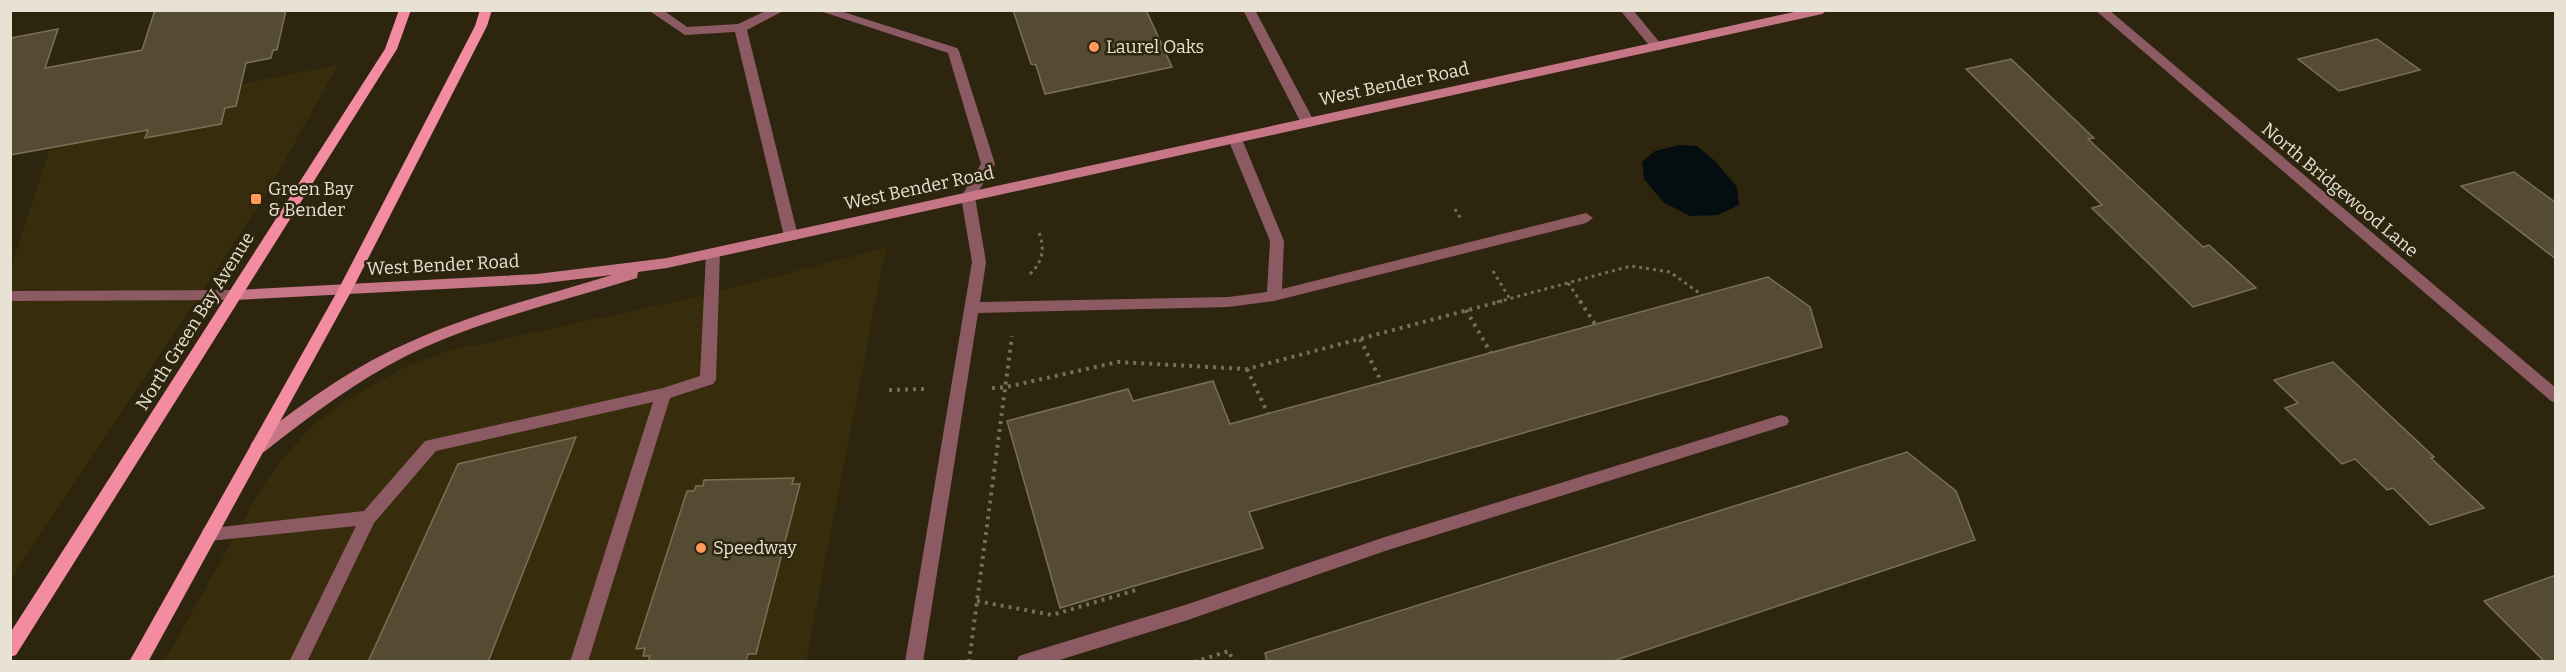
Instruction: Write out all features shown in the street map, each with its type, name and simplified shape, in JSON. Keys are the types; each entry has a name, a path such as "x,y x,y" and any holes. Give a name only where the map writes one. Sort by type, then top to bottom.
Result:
{"main road":[{"name":"North Green Bay Avenue","path":"10,649 391,49 405,10"},
{"path":"138,662 345,290 481,26 486,10"}],"street":[{"path":"654,10 685,31 740,28 779,10"},
{"path":"823,10 953,51 988,164 968,197 979,262 914,662"},
{"path":"1249,10 1308,123"},
{"path":"1626,10 1657,46"},
{"name":"West Bender Road","path":"10,296 235,295 345,290 537,279 667,263 1822,10"},
{"name":"North Bridgewood Lane","path":"2101,10 2556,397"},
{"path":"740,28 791,236"},
{"path":"1235,139 1277,241 1274,296"},
{"path":"972,308 1228,302 1274,296 1586,218"},
{"path":"298,662 368,518 432,446 663,394 708,380 713,253"},
{"path":"258,447 332,392 385,361 428,340 667,263"},
{"path":"579,662 663,394"},
{"path":"1025,662 1185,613 1384,544 1780,421"},
{"path":"209,534 368,518"}],"path":[{"path":"1026,277 1042,259 1044,248 1038,230"},
{"path":"1006,387 1118,362 1247,369 1631,266 1660,267 1681,276 1702,295"},
{"path":"1568,283 1595,324"},
{"path":"1466,310 1491,353"},
{"path":"969,662 1012,329"},
{"path":"1360,339 1382,383"},
{"path":"1247,369 1268,414"},
{"path":"977,601 1052,615 1137,590"},
{"path":"1194,662 1229,651 1233,662"}],"shaded area":[{"path":"338,65 264,198 11,579 11,268 59,120"},
{"path":"1679,145 1697,146 1715,161 1737,187 1739,205 1718,215 1690,216 1663,202 1644,179 1642,162 1655,151"},
{"path":"886,248 806,661 164,662 262,487 285,456 313,425 344,402 376,383 409,365 448,351 682,300"}],"building":[{"path":"155,10 286,10 277,50 273,50 271,58 246,63 236,106 225,108 221,124 145,138 148,130 10,155 10,38 58,29 45,68 142,50"},
{"name":"Laurel Oaks","path":"1013,10 1146,10 1172,67 1045,94 1036,65 1031,64"},
{"path":"2377,39 2420,70 2339,91 2298,59"},
{"path":"2011,59 2094,138 2088,139 2203,247 2209,245 2256,288 2193,307 2092,208 2102,205 1966,69"},
{"path":"2514,172 2556,203 2556,259 2461,186"},
{"path":"1768,277 1810,307 1822,347 1249,512 1263,548 1060,608 1007,421 1128,389 1133,401 1213,381 1230,424"},
{"path":"2333,362 2434,457 2431,458 2484,508 2430,525 2393,488 2387,490 2355,459 2342,464 2285,408 2298,403 2274,380"},
{"path":"576,437 488,662 368,662 458,464"},
{"path":"1907,452 1956,491 1975,540 1610,662 1267,662 1265,653"},
{"path":"794,478 792,484 800,484 756,654 748,654 746,661 648,662 650,656 643,656 645,648 636,649 687,491 694,491 696,486 703,486 704,480"},
{"path":"2556,575 2556,662 2545,662 2484,601"}],"place":[{"name":"Laurel Oaks","path":"1094,47"},
{"name":"Green Bay & Bender","path":"256,199"},
{"name":"Speedway","path":"701,548"}]}
